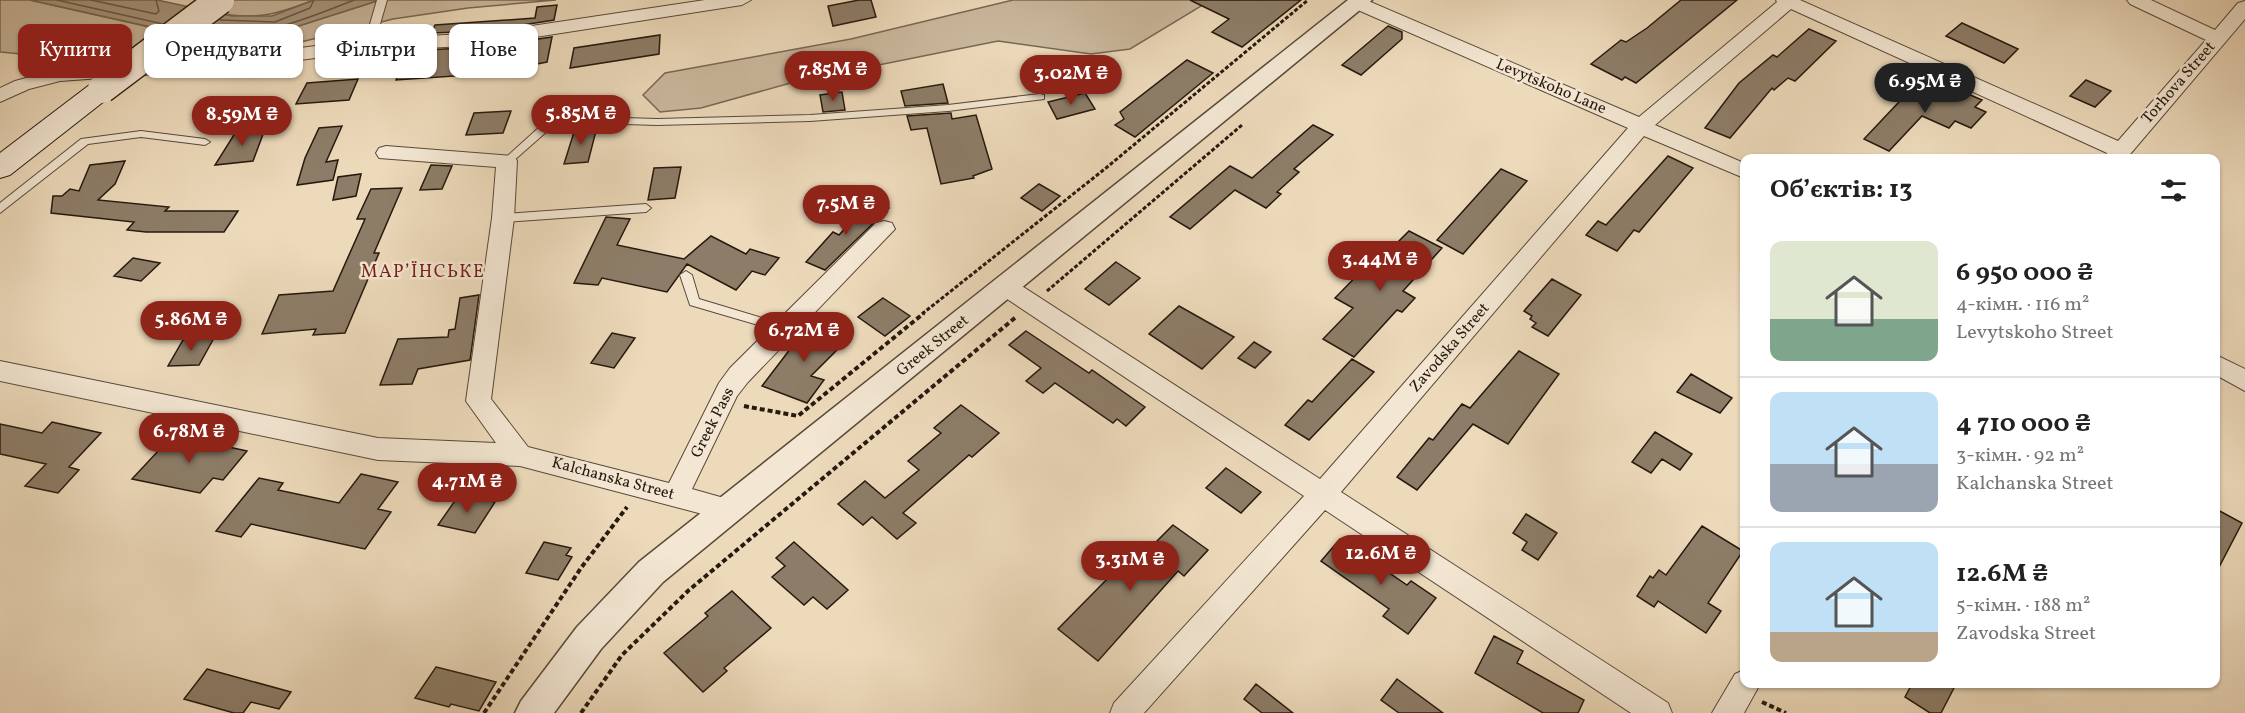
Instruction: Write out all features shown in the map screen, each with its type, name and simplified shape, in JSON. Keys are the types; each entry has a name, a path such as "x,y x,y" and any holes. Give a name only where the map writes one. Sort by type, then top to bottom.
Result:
{"main road":[{"path":"0,168 220,0"}],"street":[{"path":"437,42 537,33 742,0"},
{"path":"2136,0 2218,38"},
{"path":"1789,1 2115,154"},
{"name":"Zavodska Street","path":"1125,713 1323,494 1641,126 1789,1"},
{"name":"Levytskoho Lane","path":"1359,2 1740,169"},
{"name":"Greek Street","path":"534,713 589,638 651,572 1359,2"},
{"name":"Torhova Street","path":"2118,154 2245,7"},
{"path":"0,96 22,85 60,75 239,62 315,52"},
{"path":"386,153 507,161 503,218 478,401 520,455"},
{"name":"Greek Pass","path":"676,496 739,375 884,229"},
{"path":"1006,287 1657,713"},
{"path":"2220,366 2245,381"},
{"name":"Kalchanska Street","path":"0,371 378,449 520,455 729,510"},
{"path":"1727,713 1743,688"}],"lane":[{"path":"376,24 382,0"},
{"path":"507,161 549,124 561,119 668,122 878,114 1040,97"},
{"path":"0,209 85,141 141,135 205,142"},
{"path":"503,218 646,208"},
{"path":"686,275 694,302 785,329"}],"path":[{"path":"723,402 798,416 853,369 1106,168 1308,0"},
{"path":"581,713 622,655 689,590 1248,120"},
{"path":"484,713 581,568 642,487"}],"shaded area":[{"path":"0,0 30,0 144,26 144,52 132,61 132,24 18,24 18,54 0,52"},
{"path":"228,0 314,0 264,15 240,16 212,12"},
{"path":"380,0 556,0 468,8 373,24 315,24 315,38 303,42 303,25"},
{"path":"1013,0 1211,0 1130,49 1091,54 998,41 794,82 701,108 660,112 643,95 665,73 851,39"}],"water":[{"path":"30,0 157,0 232,16 272,16 314,0 380,0 303,25 144,25"}],"building":[{"path":"871,0 876,17 833,26 828,6"},
{"path":"1190,0 1301,0 1242,47 1212,32 1229,19"},
{"path":"1681,0 1737,0 1636,83 1625,77 1622,80 1591,64 1621,40 1626,42 1647,28"},
{"path":"557,5 554,20 529,24 449,24 535,18 537,7"},
{"path":"1962,23 2018,49 2004,63 1946,36"},
{"path":"449,24 449,32 437,33 437,25"},
{"path":"1388,26 1402,32 1402,39 1361,75 1342,65"},
{"path":"1809,29 1836,41 1795,81 1788,78 1774,90 1772,88 1730,138 1705,128 1739,83 1773,55 1777,57"},
{"path":"660,35 659,54 570,68 574,48"},
{"path":"552,37 547,62 538,64 538,39"},
{"path":"437,49 449,49 449,76 437,77"},
{"path":"1187,60 1213,73 1135,137 1115,125 1124,119 1120,112"},
{"path":"397,78 425,78 396,80"},
{"path":"358,79 349,100 296,104 307,83"},
{"path":"2086,80 2111,91 2095,107 2070,96"},
{"path":"943,84 948,103 905,106 901,91"},
{"path":"1916,84 1943,96 1952,87 1982,100 1975,107 1986,112 1971,128 1955,121 1949,128 1922,116 1889,151 1864,139"},
{"path":"842,92 845,110 823,112 820,95"},
{"path":"1085,93 1095,109 1057,119 1048,102"},
{"path":"511,111 503,133 466,135 474,113"},
{"path":"951,113 952,119 976,115 992,169 973,176 974,178 941,184 927,128 911,130 907,116"},
{"path":"1313,125 1333,135 1294,169 1299,172 1277,192 1281,194 1266,208 1235,190 1190,229 1170,217 1230,166 1252,178"},
{"path":"342,126 326,162 338,160 333,180 297,185 305,158 319,128"},
{"path":"597,127 588,162 564,164 575,129"},
{"path":"265,129 253,161 215,165 237,130"},
{"path":"1668,156 1693,168 1639,232 1634,230 1617,251 1586,235 1598,221 1606,225"},
{"path":"125,161 115,184 98,200 169,207 165,211 238,211 224,232 127,230 134,222 51,213 53,196 62,196 70,189 79,191 90,165"},
{"path":"431,165 452,166 442,189 420,190"},
{"path":"681,167 675,198 648,200 654,168"},
{"path":"1501,169 1527,181 1463,254 1437,240"},
{"path":"361,174 356,196 333,200 338,177"},
{"path":"1039,184 1060,196 1042,211 1021,198"},
{"path":"402,188 374,253 379,253 345,333 313,335 316,329 262,334 279,295 333,291 365,219 357,219 371,189"},
{"path":"870,201 889,208 825,270 806,262 833,232 839,235"},
{"path":"606,217 630,219 617,245 684,259 711,236 746,254 750,249 779,258 765,275 752,271 736,290 687,264 667,292 602,278 598,285 574,283"},
{"path":"1409,231 1442,248 1403,291 1415,298 1402,312 1397,310 1354,357 1323,339 1353,308 1335,298 1378,254 1383,257"},
{"path":"133,258 160,263 141,281 114,276"},
{"path":"1116,262 1140,278 1109,305 1085,289"},
{"path":"1552,279 1581,295 1548,336 1532,327 1536,323 1530,319 1532,316 1524,311"},
{"path":"479,295 470,360 418,369 412,384 380,385 398,339 448,337 449,330 455,329 460,298"},
{"path":"883,298 910,316 885,336 858,317"},
{"path":"1179,306 1234,337 1202,369 1149,334"},
{"path":"814,322 847,340 811,376 824,380 807,403 762,386 794,344 792,343"},
{"path":"1026,331 1089,373 1092,370 1145,407 1126,426 1117,419 1113,423 1055,383 1043,393 1026,381 1041,368 1009,345"},
{"path":"612,333 635,338 614,368 591,363"},
{"path":"214,338 199,365 168,366 183,340"},
{"path":"1254,342 1271,352 1255,368 1238,358"},
{"path":"1519,351 1559,374 1508,444 1473,424 1417,490 1397,477 1429,438 1433,440 1462,404 1470,408"},
{"path":"1352,359 1374,372 1309,440 1285,425 1308,400 1312,402"},
{"path":"1691,374 1732,398 1720,413 1677,392"},
{"path":"961,405 999,433 972,457 969,455 903,513 916,523 897,539 872,517 863,525 838,504 865,481 885,498 919,470 908,461 941,433 934,428"},
{"path":"52,422 101,433 69,467 79,470 58,493 25,486 46,464 0,454 0,424 42,433"},
{"path":"1655,432 1692,454 1680,470 1662,459 1651,473 1632,462"},
{"path":"173,435 247,451 223,480 213,478 200,493 132,479"},
{"path":"1226,468 1261,492 1241,513 1206,488"},
{"path":"361,474 398,482 378,509 391,512 365,549 251,524 241,537 216,531 259,478 283,483 278,490 339,503"},
{"path":"459,495 495,502 475,533 438,525"},
{"path":"2220,511 2242,523 2220,565"},
{"path":"1526,514 1557,533 1538,560 1522,550 1527,542 1513,533"},
{"path":"1173,525 1208,550 1184,576 1178,571 1098,661 1058,629 1115,571 1113,569 1131,551 1140,558"},
{"path":"1702,526 1740,549 1740,555 1708,603 1721,611 1706,633 1658,601 1654,607 1637,596 1650,576 1653,578 1659,570 1666,575"},
{"path":"1340,539 1407,585 1411,581 1436,598 1408,634 1383,616 1389,609 1321,561"},
{"path":"544,542 571,548 566,555 572,557 558,580 526,573"},
{"path":"794,542 848,590 827,609 813,597 804,605 772,577 785,566 776,558"},
{"path":"732,591 771,628 724,668 727,671 703,692 664,653 708,616 705,613"},
{"path":"1494,636 1523,651 1517,663 1584,700 1578,713 1543,713 1475,673"},
{"path":"436,667 496,682 479,711 451,704 449,707 415,698"},
{"path":"207,669 291,692 279,709 251,702 243,713 234,713 184,699"},
{"path":"1397,679 1443,713 1399,713 1381,700"},
{"path":"1256,684 1293,713 1262,713 1244,699"},
{"path":"1910,688 1954,688 1941,713 1930,713 1905,697"}],"district":[{"name":"МАР’ЇНСЬКЕ","path":"423,272"}]}
